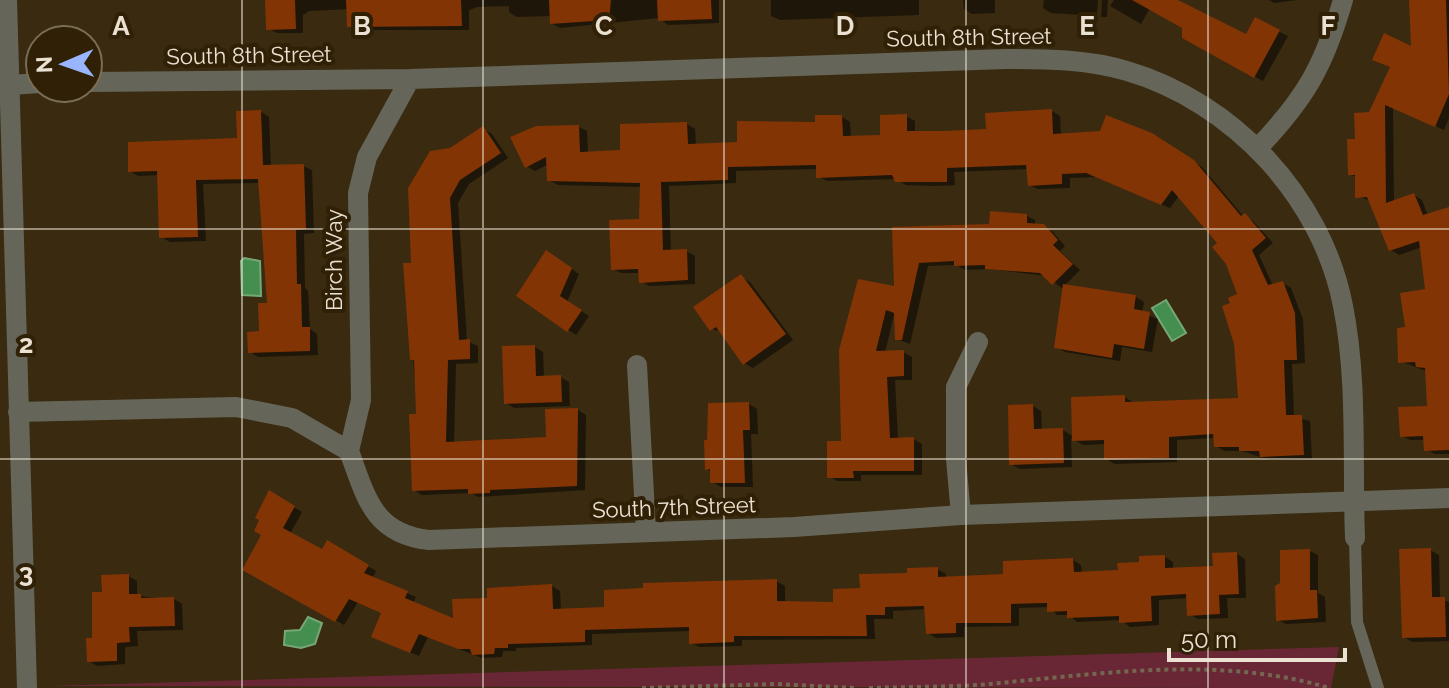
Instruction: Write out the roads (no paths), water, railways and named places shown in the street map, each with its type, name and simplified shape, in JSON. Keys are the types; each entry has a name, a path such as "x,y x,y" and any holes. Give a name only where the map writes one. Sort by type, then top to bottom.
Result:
{"street":[{"path":"7,0 27,688"},
{"path":"1257,149 1295,110 1317,73 1343,0"},
{"name":"South 8th Street","path":"104,82 410,79 1052,59 1092,63 1151,79 1197,102 1257,149 1302,204 1318,233 1343,304 1349,343 1355,538"},
{"name":"Birch Way","path":"349,451 361,400 358,193 367,157 410,79"},
{"path":"10,85 24,84"},
{"path":"961,515 956,459 956,387 978,342"},
{"path":"637,365 646,532"},
{"path":"18,412 236,407 292,418 349,451"},
{"name":"South 7th Street","path":"349,451 366,498 379,519 409,538 794,527 961,515 1449,498"}],"lane":[{"path":"1355,538 1357,622 1378,688"}]}
